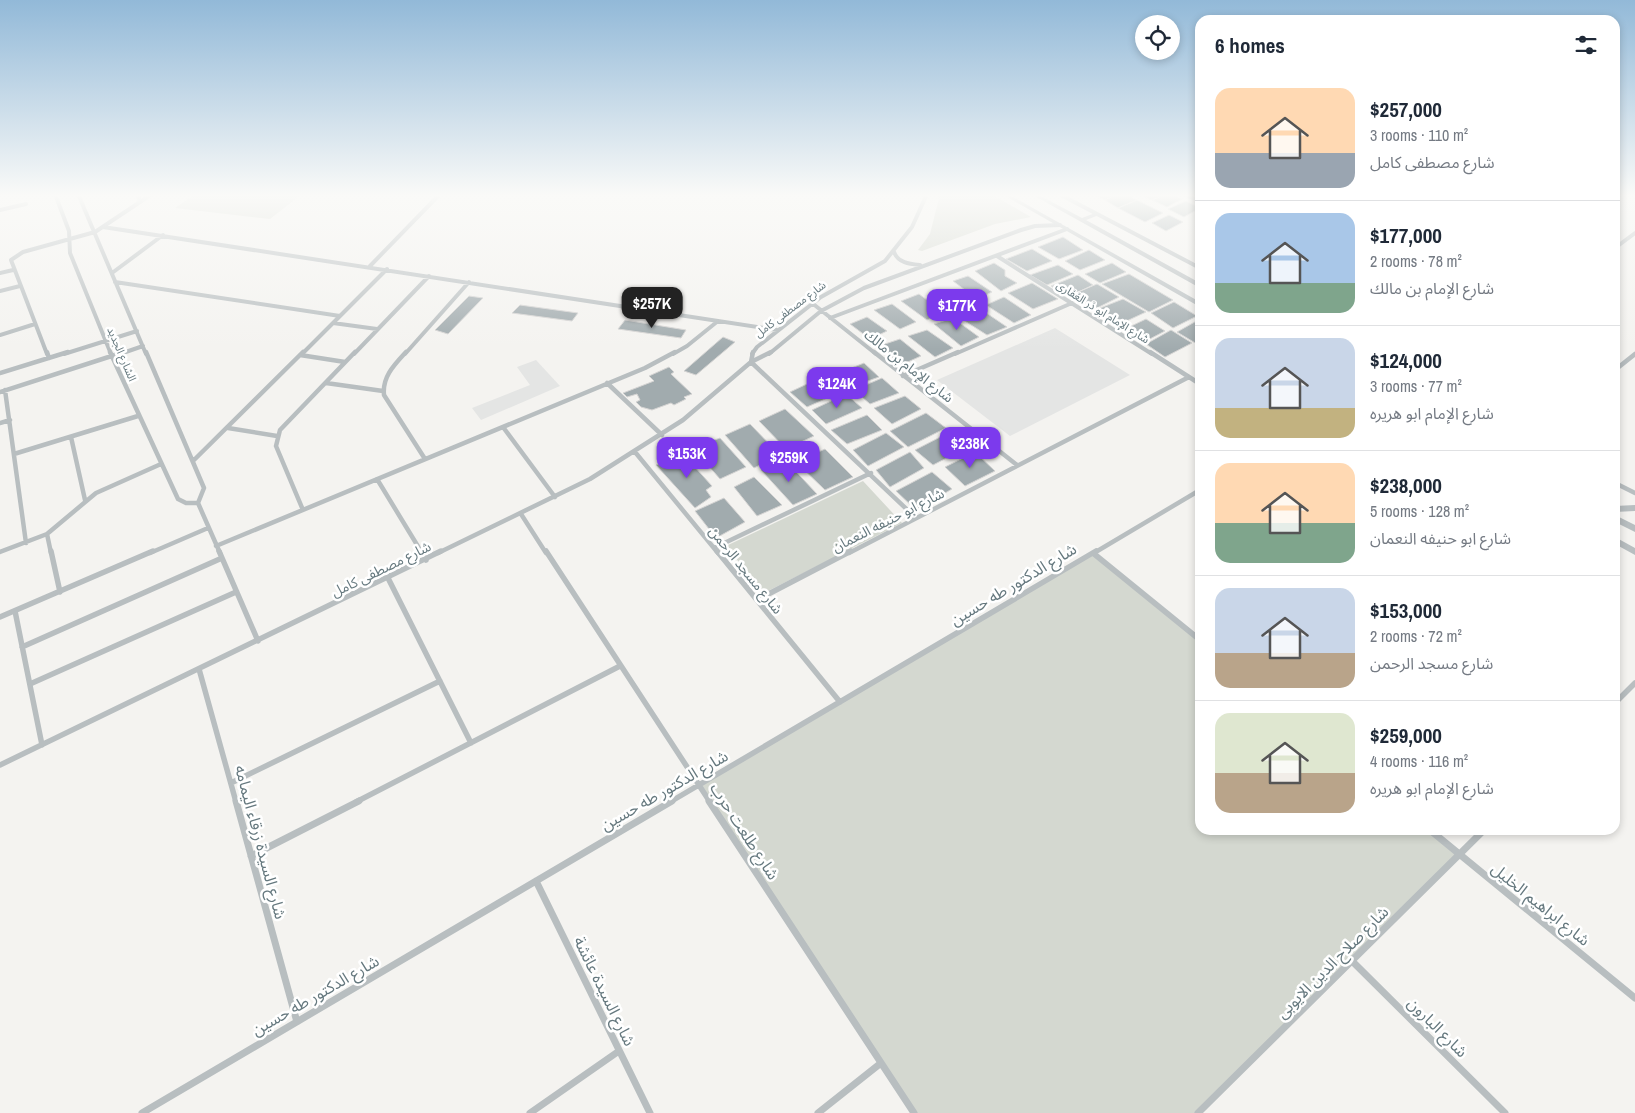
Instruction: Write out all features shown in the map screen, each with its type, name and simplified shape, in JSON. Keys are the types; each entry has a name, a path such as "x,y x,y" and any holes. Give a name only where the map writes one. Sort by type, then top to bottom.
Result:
{"street":[{"path":"46,246 19,254 11,260 13,270 49,358"},
{"name":"الشارع الجديد","path":"69,246 70,253 112,356 138,416 178,499 186,503 198,503"},
{"name":"الشارع الجديد","path":"101,246 115,282 204,488 203,495 198,503"},
{"path":"112,273 149,246"},
{"path":"237,246 777,330"},
{"path":"370,266 390,246"},
{"name":"شارع مصطفى كامل","path":"751,362 754,350 777,330 812,303 880,264 898,246"},
{"name":"شارع مصطفى كامل","path":"0,765 555,497 635,452 662,434 708,400 751,362 770,353 821,311 852,293 977,246"},
{"path":"830,318 1023,246"},
{"path":"1097,246 1195,302"},
{"path":"1128,246 1195,283"},
{"path":"1158,246 1195,265"},
{"path":"894,252 895,256 904,262 927,264"},
{"name":"شارع الإمام ابو ذر الغفارى","path":"997,256 1195,381"},
{"path":"193,461 387,269"},
{"path":"0,273 13,270"},
{"path":"303,510 277,451 278,436 284,425 429,276"},
{"path":"115,282 340,316"},
{"path":"425,459 386,400 382,391 384,380 390,370 469,282"},
{"path":"0,291 20,286"},
{"name":"شارع الإمام بن مالك","path":"812,303 1017,465"},
{"path":"903,376 1072,303"},
{"path":"216,546 607,384 674,353 698,338 718,321"},
{"path":"333,323 377,329"},
{"path":"0,335 35,324"},
{"path":"0,373 137,332"},
{"path":"26,543 10,420 3,391 143,346"},
{"path":"1620,366 1635,354"},
{"path":"300,356 345,362"},
{"path":"751,362 916,518"},
{"name":"شارع ابو حنيفه النعمان","path":"756,600 1189,377"},
{"path":"326,383 382,391"},
{"path":"607,384 662,434"},
{"path":"14,454 138,416"},
{"path":"0,424 10,420"},
{"path":"503,427 555,497"},
{"path":"228,428 278,436"},
{"path":"71,437 85,500"},
{"name":"شارع مسجد الرحمن","path":"635,452 840,702"},
{"path":"0,552 47,534 85,500 102,490 161,464"},
{"path":"714,548 870,473"},
{"path":"377,479 426,560"},
{"path":"1620,486 1635,493"},
{"name":"شارع الدكتور طه حسين","path":"142,1113 1195,493"},
{"name":"الشارع الجديد","path":"198,503 258,641"},
{"path":"1620,508 1635,508"},
{"name":"شارع طلعت حرب","path":"520,514 914,1113"},
{"path":"1620,521 1635,529"},
{"path":"0,618 208,528"},
{"path":"47,534 60,592"},
{"path":"1620,543 1635,552"},
{"path":"1093,553 1195,636"},
{"path":"22,646 222,558"},
{"path":"388,578 471,743"},
{"path":"30,684 236,592"},
{"path":"15,611 42,745"},
{"path":"251,856 620,666"},
{"name":"شارع السيدة زرقاء اليمامه","path":"200,669 297,1022"},
{"path":"231,783 440,680"},
{"path":"1620,698 1635,684"},
{"name":"شارع ابراهيم الخليل","path":"1436,835 1635,998"},
{"name":"شارع صلاح الدين الايوبى","path":"1198,1113 1479,835"},
{"name":"شارع السيدة عائشة","path":"536,881 650,1113"},
{"name":"شارع البارون","path":"1352,961 1505,1113"},
{"path":"530,1113 619,1051"},
{"path":"818,1113 881,1063"}],"shaded area":[{"path":"921,246 936,246 922,251 918,250"},
{"path":"1055,328 1130,375 1010,436 937,380"},
{"path":"536,360 560,386 481,420 472,408 530,385 517,367"},
{"path":"863,481 902,523 764,593 726,546"},
{"path":"1093,553 1195,637 1195,835 1436,835 1460,854 1199,1113 914,1113 699,785"}],"building":[{"path":"1077,246 1083,250 1059,259 1038,247"},
{"path":"1032,249 1052,261 1027,271 1006,259"},
{"path":"1089,250 1105,260 1080,270 1065,261"},
{"path":"994,263 1005,270 1005,276 1017,283 1001,291 975,271"},
{"path":"1112,263 1126,272 1100,283 1085,274"},
{"path":"1058,265 1073,274 1047,285 1030,275"},
{"path":"1129,274 1173,300 1149,312 1102,284"},
{"path":"1078,275 1093,285 1068,297 1051,286"},
{"path":"968,276 992,292 977,299 953,281"},
{"path":"1032,283 1058,299 1033,309 1008,293"},
{"path":"1097,284 1119,297 1095,309 1073,294"},
{"path":"947,290 971,305 952,313 931,297"},
{"path":"919,294 943,312 927,320 901,301"},
{"path":"469,296 483,298 448,334 435,330"},
{"path":"1004,297 1031,315 1014,323 986,305"},
{"path":"1123,299 1146,312 1118,325 1095,310"},
{"path":"1174,302 1195,315 1195,317 1173,328 1151,313"},
{"path":"892,304 916,322 900,329 874,310"},
{"path":"520,305 578,313 572,321 512,313"},
{"path":"979,308 1007,327 987,335 960,318"},
{"path":"867,317 887,331 870,339 850,324"},
{"path":"953,318 979,337 961,346 934,324"},
{"path":"1146,319 1165,331 1144,342 1125,329"},
{"path":"625,320 686,330 681,338 618,329"},
{"path":"1195,322 1195,343 1177,332"},
{"path":"927,330 953,348 935,357 908,336"},
{"path":"1171,330 1192,343 1165,357 1146,344"},
{"path":"723,337 735,342 696,375 684,371"},
{"path":"900,339 921,356 901,365 879,346"},
{"path":"864,363 879,377 848,388 834,375"},
{"path":"669,367 674,372 671,374 692,394 684,397 686,399 674,405 671,403 652,410 641,407 636,402 640,400 637,394 627,397 623,393 654,381 649,376"},
{"path":"824,376 841,392 807,407 790,392"},
{"path":"882,378 899,393 870,404 854,390"},
{"path":"846,394 862,408 826,424 812,410"},
{"path":"905,396 921,409 892,424 874,408"},
{"path":"785,409 814,436 786,449 759,421"},
{"path":"926,413 946,428 908,447 890,431"},
{"path":"867,415 882,430 847,444 831,430"},
{"path":"750,424 780,455 754,468 725,435"},
{"path":"950,432 968,447 933,465 915,450"},
{"path":"886,433 904,447 868,466 853,450"},
{"path":"720,438 746,467 720,479 693,448"},
{"path":"825,449 853,477 825,490 796,462"},
{"path":"910,452 924,468 890,487 876,470"},
{"path":"975,452 995,471 965,486 945,467"},
{"path":"683,454 712,486 706,490 711,497 695,508 656,465"},
{"path":"786,461 817,494 793,505 761,470"},
{"path":"932,472 952,489 916,510 896,491"},
{"path":"754,477 782,505 757,516 734,487"},
{"path":"724,498 745,522 716,538 695,511"}]}
